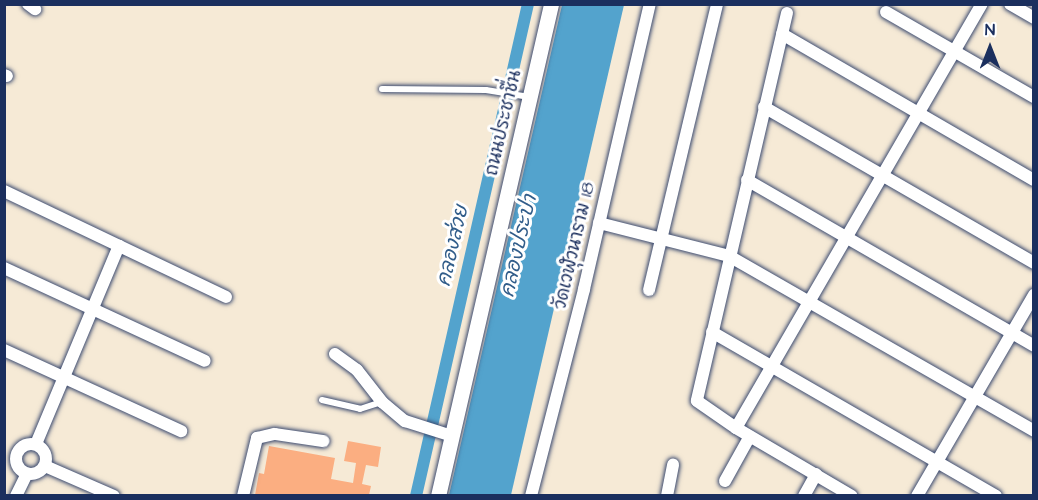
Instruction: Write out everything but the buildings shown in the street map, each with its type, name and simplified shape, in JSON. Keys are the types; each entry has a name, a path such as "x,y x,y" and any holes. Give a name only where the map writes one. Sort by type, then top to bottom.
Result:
{"street":[{"name":"ถนนประชาชื่น","path":"438,495 551,4"},
{"name":"วัดเวฬุวนาราม 18","path":"531,495 599,223 650,4"},
{"path":"649,290 717,4"},
{"path":"736,428 982,4"},
{"path":"1010,4 1034,18"},
{"path":"886,12 1034,97"},
{"path":"787,13 729,256 698,400 736,428 852,495"},
{"path":"782,34 1034,180"},
{"path":"764,107 1034,262"},
{"path":"747,180 1034,346"},
{"path":"4,191 226,297"},
{"path":"599,223 729,256 1034,431"},
{"path":"36,444 119,246"},
{"path":"4,268 205,361"},
{"path":"917,495 1034,296"},
{"path":"712,332 996,495"},
{"path":"5,350 181,431"},
{"path":"335,354 357,370 382,402 405,421 452,436"},
{"path":"243,495 257,438 275,434 323,441"},
{"path":"725,481 750,436"},
{"path":"26,444 36,444 44,450 45,466 37,473 27,473 16,462 18,452 26,444"},
{"path":"667,495 674,465"},
{"path":"45,466 114,495"},
{"path":"16,495 27,473"},
{"path":"804,495 816,474"}],"lane":[{"path":"382,89 486,90 529,98"},
{"path":"322,400 360,409 382,402"}],"water":[{"name":"คลองประปา","path":"562,5 624,5 511,495 449,495"}],"waterway":[{"name":"คลองส่วย","path":"416,496 528,4"}]}
